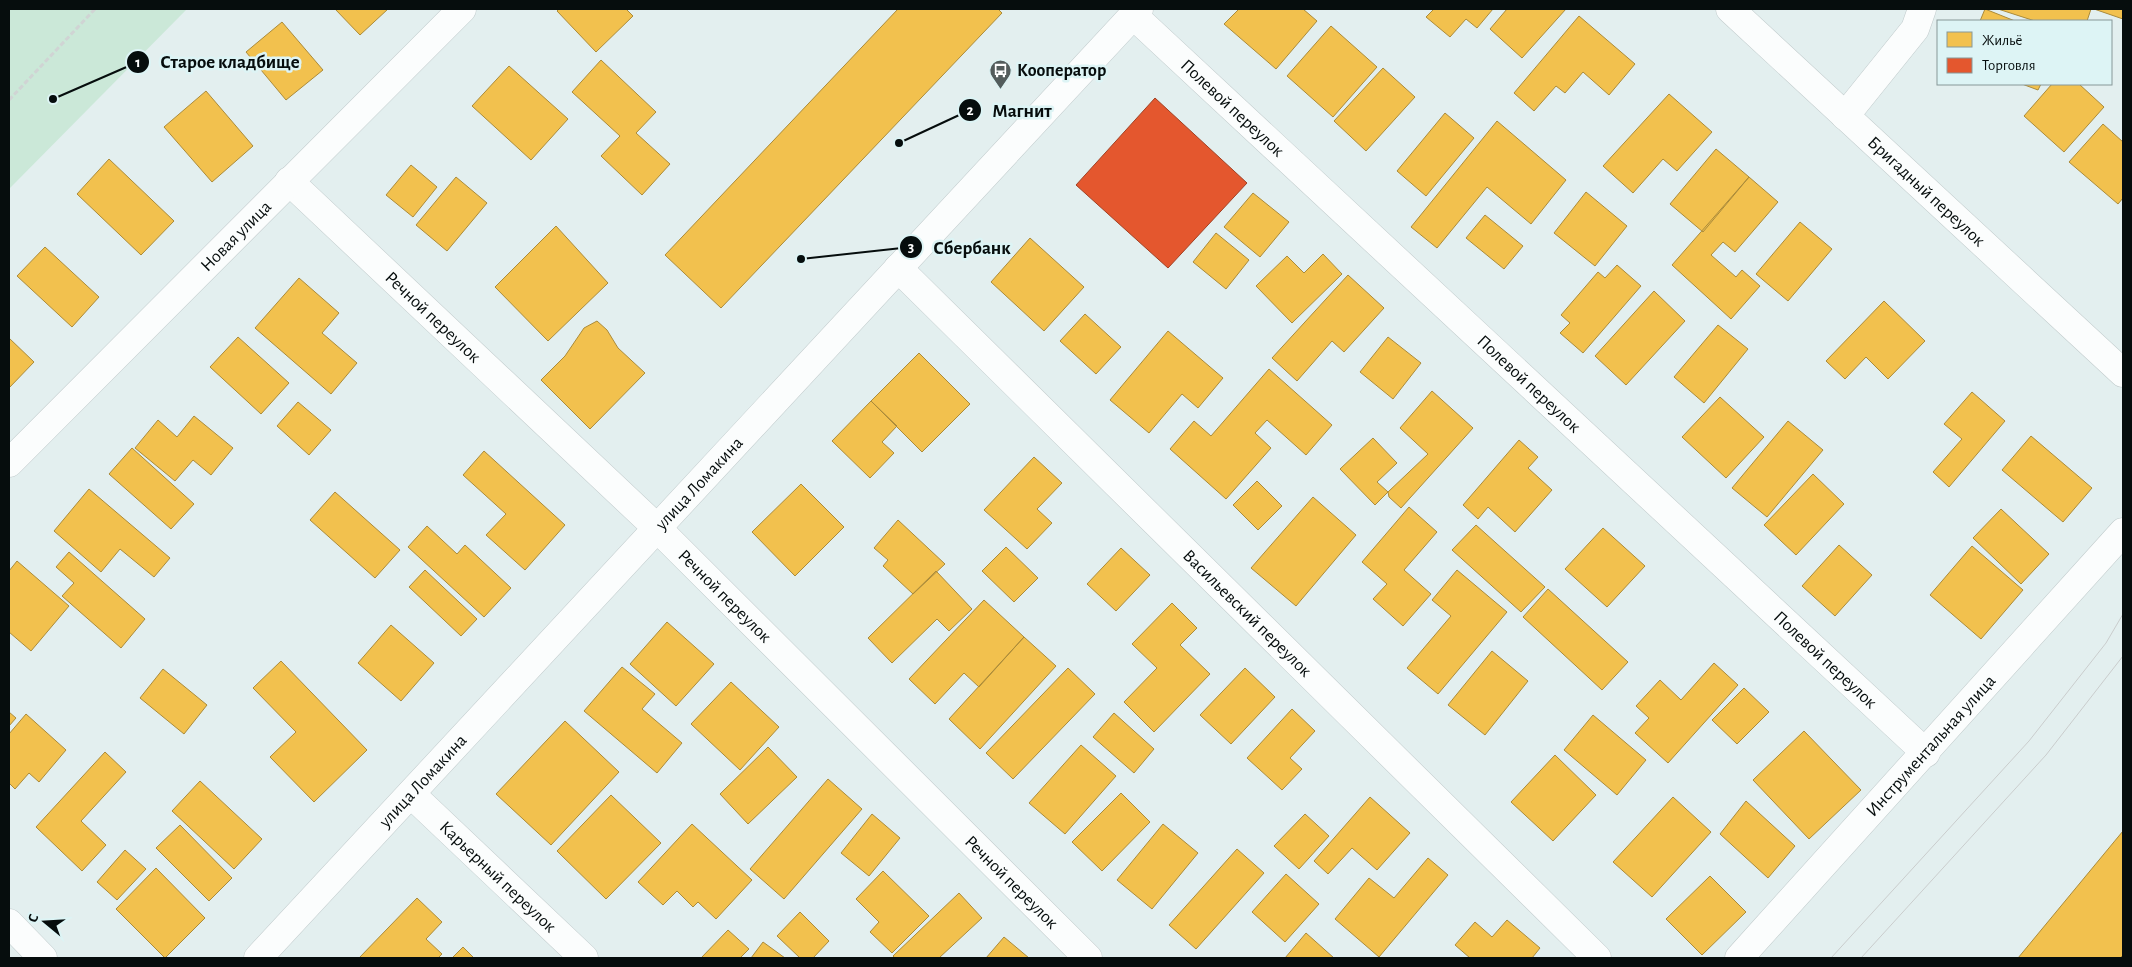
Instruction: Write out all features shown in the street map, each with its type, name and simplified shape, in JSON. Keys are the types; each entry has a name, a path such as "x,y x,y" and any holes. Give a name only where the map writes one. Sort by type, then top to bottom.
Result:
{"street":[{"name":"Новая улица","path":"9,463 288,181 462,9"},
{"name":"Бригадный переулок","path":"1730,9 2123,373"},
{"path":"1845,116 1915,28 1922,9"},
{"name":"улица Ломакина","path":"258,958 1136,12"},
{"name":"Полевой переулок","path":"1136,12 1926,753"},
{"name":"Речной переулок","path":"288,181 657,528 1088,958"},
{"name":"Васильевский переулок","path":"898,268 1597,958"},
{"name":"Инструментальная улица","path":"1739,958 1926,753 2123,532"},
{"name":"Карьерный переулок","path":"412,794 584,958"},
{"path":"9,923 43,958"}],"path":[{"path":"9,100 96,9"}],"green space":[{"path":"9,9 187,9 9,189"}],"building: Жильё":[{"path":"335,9 388,9 360,35"},
{"path":"559,9 626,9 633,16 596,52 557,11"},
{"path":"898,9 998,9 1002,13 721,308 665,255"},
{"path":"1239,9 1303,9 1317,21 1276,69 1224,24"},
{"path":"1434,9 1493,9 1477,28 1466,19 1450,37 1426,17"},
{"path":"1507,9 1566,9 1522,58 1490,29"},
{"path":"1985,9 2012,20 1980,20"},
{"path":"1998,9 2091,9 2087,20 2032,20"},
{"path":"2094,9 2123,9 2123,19"},
{"path":"1579,16 1635,64 1609,95 1583,72 1565,93 1556,86 1534,111 1514,93"},
{"path":"282,22 323,70 286,100 246,52"},
{"path":"1331,26 1377,67 1333,117 1287,76"},
{"path":"601,60 656,112 636,133 670,164 642,195 601,156 620,136 572,92"},
{"path":"509,66 568,119 531,160 472,106"},
{"path":"1383,68 1415,97 1366,151 1334,121"},
{"path":"2025,85 2040,85 2038,90"},
{"path":"2051,85 2080,85 2104,107 2064,152 2024,116"},
{"path":"206,91 253,146 212,182 164,127"},
{"path":"1669,94 1712,132 1677,171 1663,159 1633,193 1603,166"},
{"path":"1445,113 1474,138 1426,196 1397,171"},
{"path":"1497,121 1566,180 1531,224 1487,187 1437,248 1411,227"},
{"path":"2103,124 2123,142 2123,198 2118,204 2069,162"},
{"path":"1716,149 1749,177 1703,232 1670,204"},
{"path":"109,159 174,221 141,255 77,194"},
{"path":"411,165 437,187 413,217 386,195"},
{"path":"456,177 487,203 447,251 416,225"},
{"path":"1749,177 1778,202 1735,252 1723,242 1711,255 1736,277 1742,270 1760,286 1731,319 1672,265"},
{"path":"1586,192 1627,226 1595,266 1554,233"},
{"path":"1253,193 1289,222 1260,257 1224,227"},
{"path":"1485,215 1523,246 1504,269 1466,238"},
{"path":"1800,222 1832,249 1788,301 1756,274"},
{"path":"556,226 608,283 548,341 495,287"},
{"path":"1216,233 1249,260 1226,289 1193,262"},
{"path":"1030,238 1084,287 1044,331 991,282"},
{"path":"45,247 99,297 72,327 17,276"},
{"path":"1323,254 1342,274 1292,323 1256,286 1287,256 1304,273"},
{"path":"1617,265 1641,286 1583,353 1560,333 1570,323 1561,315 1598,272 1605,278"},
{"path":"1348,275 1384,308 1344,352 1332,341 1297,381 1272,358"},
{"path":"299,278 339,313 322,333 357,363 331,394 255,328"},
{"path":"1654,291 1685,321 1626,385 1595,356"},
{"path":"1884,301 1925,341 1888,379 1866,357 1845,379 1826,361"},
{"path":"1085,314 1121,347 1096,374 1060,341"},
{"path":"597,321 607,330 618,348 645,373 590,429 541,380 565,356 584,328"},
{"path":"1718,325 1748,349 1704,403 1674,377"},
{"path":"1168,331 1223,378 1198,408 1182,394 1149,433 1110,400"},
{"path":"238,337 289,383 261,414 210,367"},
{"path":"1388,337 1421,363 1393,399 1360,372"},
{"path":"9,338 34,362 9,388"},
{"path":"919,353 970,404 922,452 871,401"},
{"path":"1269,369 1332,425 1306,455 1267,420 1255,433 1271,448 1226,499 1170,449 1194,421 1211,436"},
{"path":"1432,391 1473,428 1401,508 1389,497 1388,492 1428,454 1400,428"},
{"path":"1972,392 2005,421 1949,487 1933,472 1962,439 1944,424"},
{"path":"1720,397 1764,437 1726,478 1682,437"},
{"path":"871,401 897,426 882,442 894,453 870,478 832,441"},
{"path":"298,402 331,430 309,455 277,426"},
{"path":"194,416 233,448 211,475 193,460 175,481 135,448 158,420 177,437"},
{"path":"1788,421 1823,450 1767,517 1732,488"},
{"path":"2031,436 2092,488 2063,522 2002,470"},
{"path":"1373,438 1397,463 1377,482 1388,492 1375,505 1340,469"},
{"path":"1519,440 1538,457 1528,468 1552,490 1515,532 1488,507 1478,519 1463,505"},
{"path":"132,448 194,504 171,529 109,474"},
{"path":"484,451 565,525 525,570 486,535 506,514 463,475"},
{"path":"1034,457 1062,483 1037,509 1052,523 1027,549 984,510"},
{"path":"1813,474 1844,504 1796,555 1764,525"},
{"path":"1257,481 1282,506 1258,530 1233,505"},
{"path":"801,484 844,527 795,576 752,532"},
{"path":"89,489 170,558 154,577 120,549 101,572 54,531"},
{"path":"335,492 400,550 375,578 310,520"},
{"path":"1313,497 1356,535 1296,606 1251,568"},
{"path":"1409,507 1437,532 1404,570 1431,594 1403,626 1373,599 1387,584 1362,562"},
{"path":"2001,509 2049,554 2021,584 1973,538"},
{"path":"898,520 945,564 913,594 883,566 888,560 874,548"},
{"path":"1476,525 1545,587 1521,612 1452,550"},
{"path":"427,526 457,554 465,545 511,588 484,617 408,547"},
{"path":"1603,528 1645,566 1607,607 1565,569"},
{"path":"1839,545 1872,575 1835,616 1802,586"},
{"path":"1972,546 2023,590 1981,639 1930,595"},
{"path":"1006,547 1038,578 1014,602 982,571"},
{"path":"1121,548 1150,575 1116,611 1087,584"},
{"path":"69,552 145,619 121,648 62,596 74,583 56,567"},
{"path":"17,561 69,606 31,651 9,632 9,571"},
{"path":"425,570 477,619 461,636 409,587"},
{"path":"1457,570 1507,612 1438,694 1407,668 1451,616 1432,600"},
{"path":"936,571 972,609 949,631 937,619 892,663 868,638"},
{"path":"1548,589 1628,662 1602,690 1523,617"},
{"path":"984,600 1024,637 979,687 964,673 935,704 909,679"},
{"path":"1172,603 1197,628 1180,645 1210,674 1154,732 1124,702 1157,668 1132,644"},
{"path":"667,622 714,664 676,706 630,664"},
{"path":"391,625 434,663 401,701 358,663"},
{"path":"1024,637 1056,666 980,749 949,719"},
{"path":"1492,651 1528,681 1485,735 1448,705"},
{"path":"281,661 367,750 314,802 270,757 296,732 253,688"},
{"path":"1714,663 1738,685 1668,763 1635,733 1649,718 1636,706 1660,680 1681,700"},
{"path":"622,667 655,694 642,709 682,743 657,773 584,711"},
{"path":"1068,668 1095,694 1013,779 986,753"},
{"path":"1245,668 1275,697 1231,744 1200,715"},
{"path":"163,669 207,705 184,734 140,698"},
{"path":"731,682 779,727 740,770 691,724"},
{"path":"1744,688 1769,712 1737,744 1712,720"},
{"path":"1292,709 1315,731 1290,758 1302,769 1282,790 1247,758"},
{"path":"9,712 16,718 9,726"},
{"path":"1114,713 1154,749 1134,773 1093,737"},
{"path":"26,714 66,750 39,782 29,773 15,789 9,783 9,734"},
{"path":"1593,715 1646,760 1617,795 1564,750"},
{"path":"565,721 619,772 551,845 496,794"},
{"path":"1804,731 1861,790 1809,839 1753,780"},
{"path":"1081,745 1116,776 1065,834 1029,803"},
{"path":"768,747 797,777 748,824 720,794"},
{"path":"105,752 126,772 81,821 106,845 82,871 36,827"},
{"path":"1555,755 1596,795 1553,841 1511,802"},
{"path":"828,779 862,809 784,899 750,869"},
{"path":"200,781 262,839 234,869 172,811"},
{"path":"1121,793 1150,822 1102,871 1072,842"},
{"path":"611,795 661,843 606,899 557,851"},
{"path":"1370,797 1410,833 1377,870 1352,848 1328,874 1314,861"},
{"path":"1673,797 1711,832 1652,897 1613,862"},
{"path":"1746,801 1795,846 1768,878 1720,834"},
{"path":"872,814 900,838 869,876 841,853"},
{"path":"1305,814 1329,836 1299,869 1274,846"},
{"path":"692,824 752,880 716,919 698,902 693,907 677,891 663,905 638,882"},
{"path":"1163,824 1198,853 1152,909 1117,880"},
{"path":"180,825 232,878 209,901 156,848"},
{"path":"2123,831 2123,955 2120,958 2018,958"},
{"path":"1237,849 1264,873 1196,949 1169,925"},
{"path":"125,850 146,869 117,900 97,882"},
{"path":"1428,858 1448,875 1379,957 1335,919 1369,878 1394,898"},
{"path":"156,868 205,918 165,958 116,909"},
{"path":"883,871 929,916 892,953 870,932 879,922 856,899"},
{"path":"1286,874 1319,904 1285,942 1252,912"},
{"path":"1710,876 1746,912 1702,955 1666,919"},
{"path":"959,893 982,918 939,958 895,958 893,956"},
{"path":"417,898 442,922 426,939 442,954 438,958 359,958"},
{"path":"800,912 829,941 813,958 800,958 777,936"},
{"path":"1507,920 1540,948 1532,958 1470,958 1455,945 1475,922 1492,937"},
{"path":"728,930 749,949 740,958 701,958"},
{"path":"1306,933 1334,958 1285,958"},
{"path":"1004,937 1029,958 986,958"},
{"path":"763,942 785,958 751,958"},
{"path":"463,947 474,958 452,958"}],"building: Торговля":[{"path":"1155,98 1247,183 1168,268 1076,185"}],"tram line":[{"path":"1831,958 2029,741 2106,643 2123,614"},
{"path":"1861,958 2046,755 2123,656"}],"place":[{"name":"Кооператор","path":"1001,89"},
{"name":"Старое кладбище","path":"53,99"},
{"name":"Магнит","path":"899,143"},
{"name":"Сбербанк","path":"801,259"}]}
